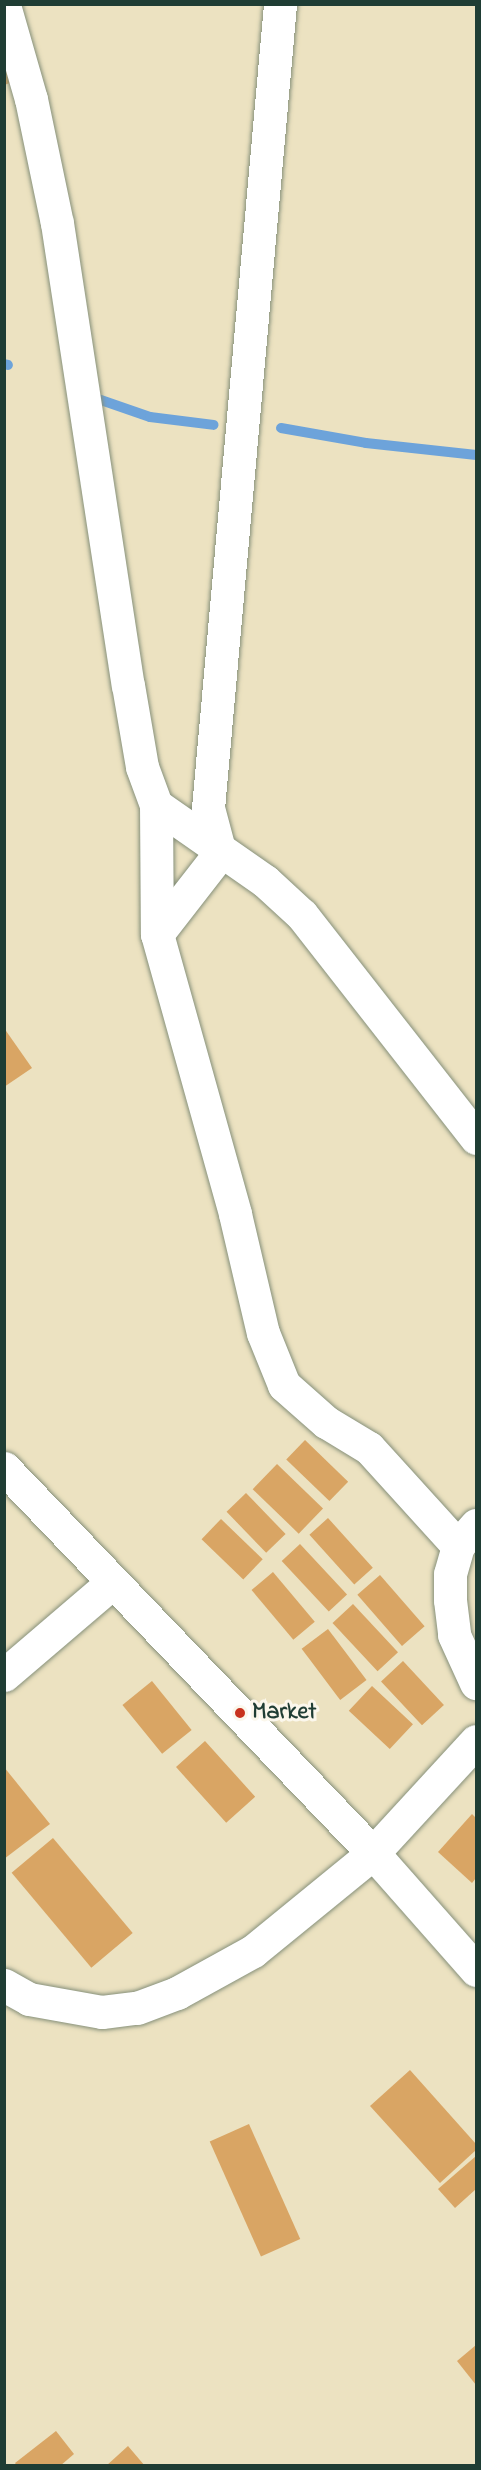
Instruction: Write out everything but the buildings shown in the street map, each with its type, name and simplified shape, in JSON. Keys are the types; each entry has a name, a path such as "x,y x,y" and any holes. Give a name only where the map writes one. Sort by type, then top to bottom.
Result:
{"street":[{"path":"220,853 208,808 280,4"},
{"path":"4,5 30,99 57,223 128,685 142,767 156,805 157,934 235,1214 263,1333 284,1385 326,1422 369,1448 467,1536 450,1574 454,1635 477,1683"},
{"path":"156,805 220,853 265,881 302,915 477,1138"},
{"path":"157,934 220,853"},
{"path":"4,1468 373,1853 477,1970"},
{"path":"4,1675 113,1582"},
{"path":"4,1985 29,1999 102,2012 136,2007 177,1993 253,1951 373,1853 477,1741"}],"waterway":[{"path":"4,364 8,365"},
{"path":"98,399 150,417 214,425"},
{"path":"281,428 366,443 476,455"}],"place":[{"name":"Market","path":"240,1713"}]}
